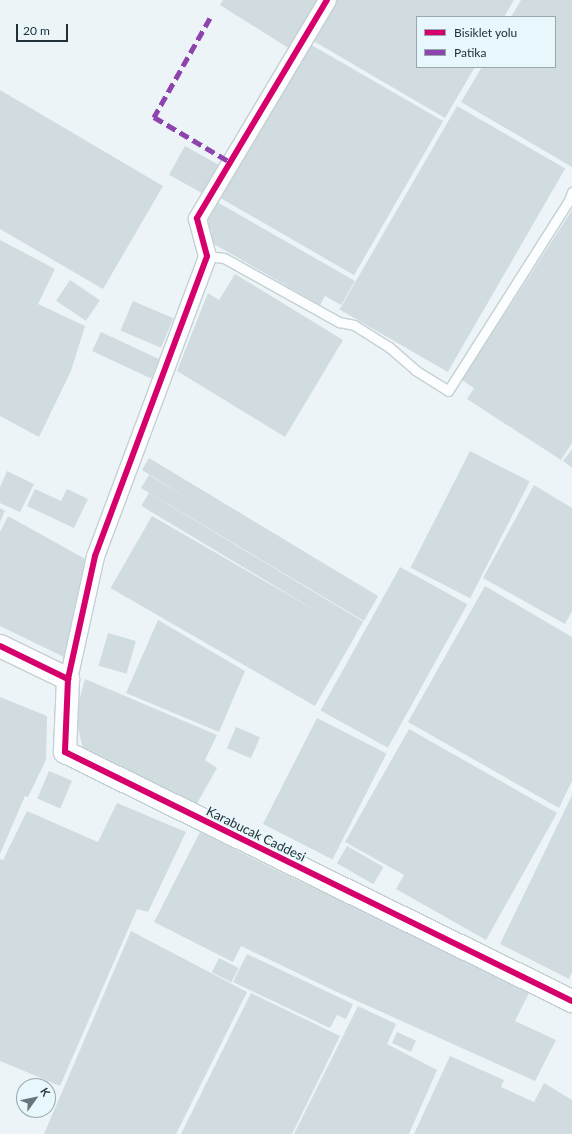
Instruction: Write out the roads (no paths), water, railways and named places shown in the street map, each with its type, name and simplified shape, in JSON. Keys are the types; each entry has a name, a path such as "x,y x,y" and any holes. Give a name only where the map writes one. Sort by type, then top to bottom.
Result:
{"street":[{"path":"0,646 68,679 95,556 207,256 197,218 326,0"},
{"name":"Karabucak Caddesi","path":"68,679 65,752 572,1001"}],"lane":[{"path":"207,256 224,258 339,322 354,324 389,346 415,370 448,391 569,200 572,192"}]}
